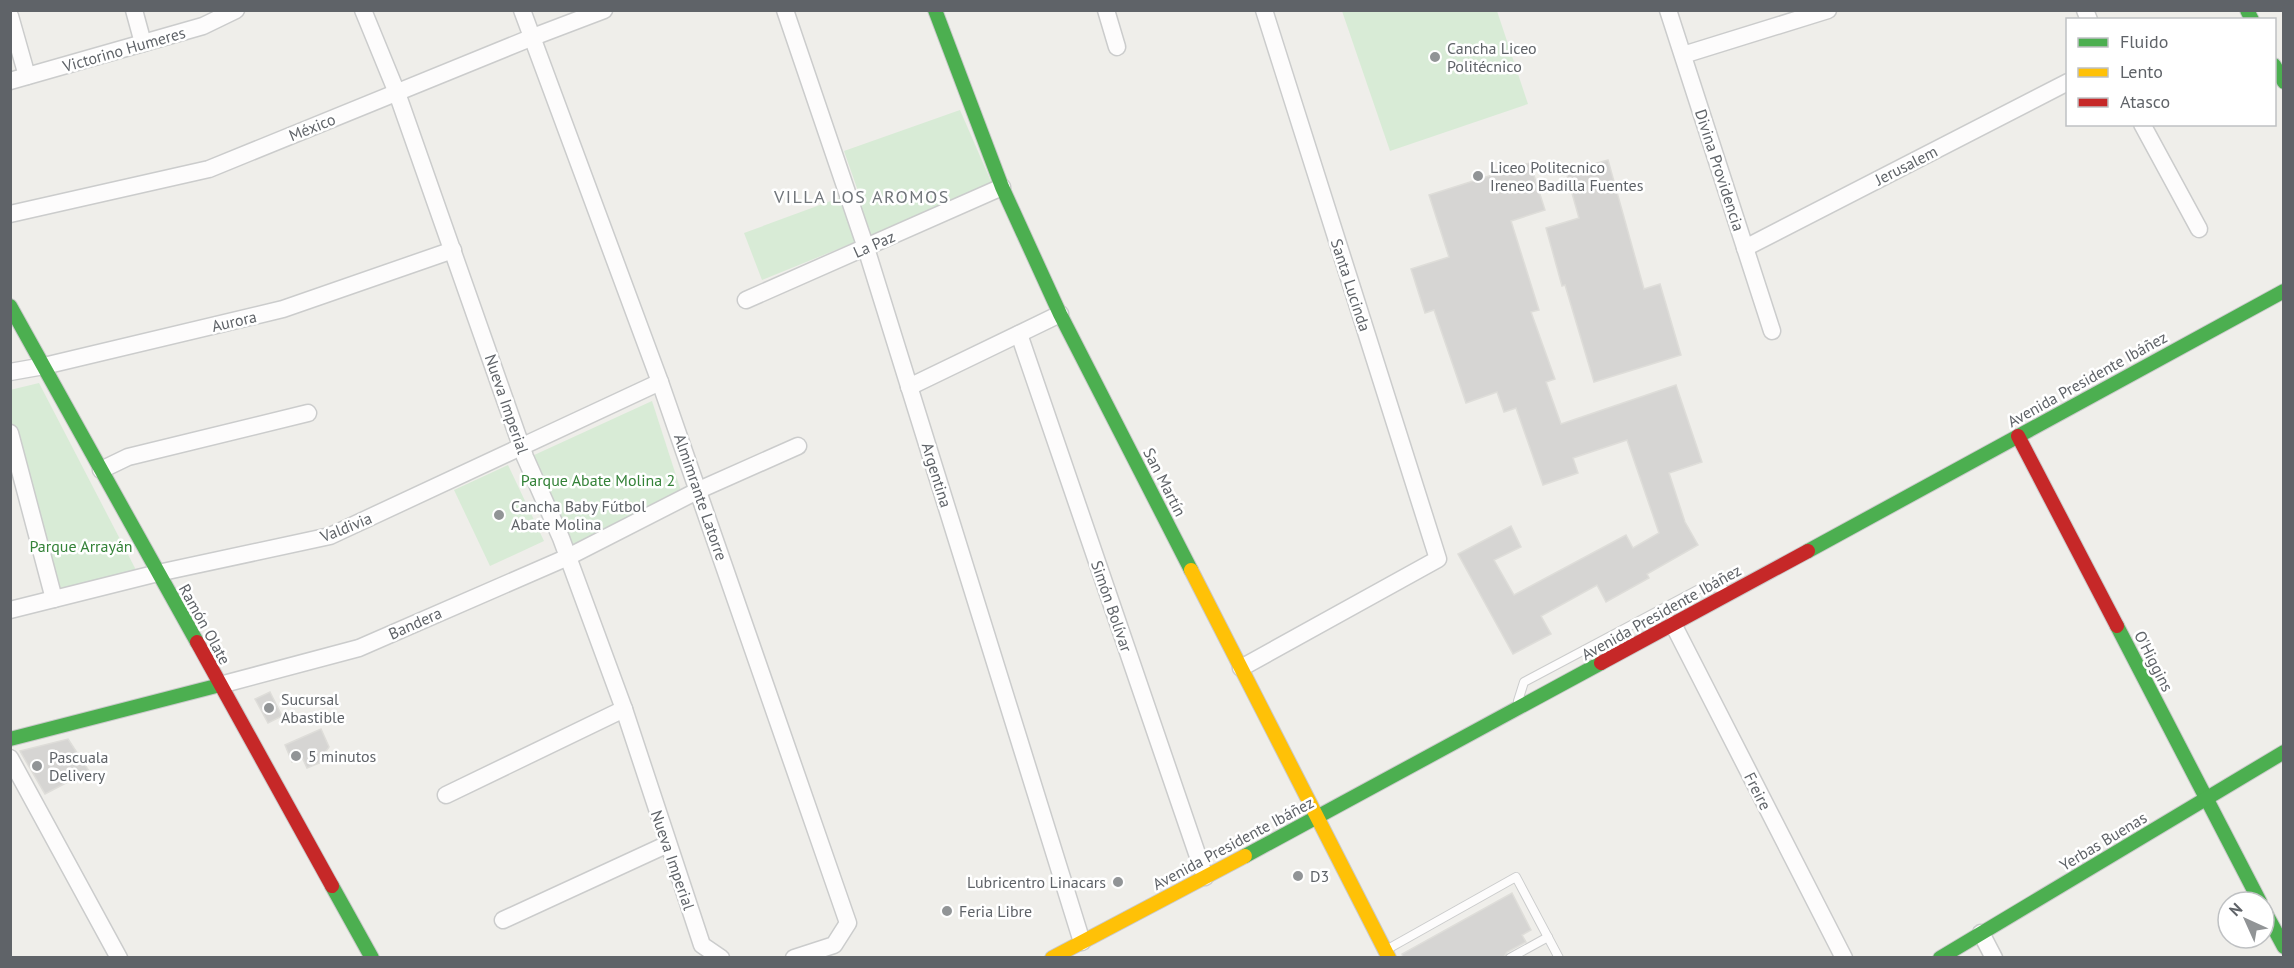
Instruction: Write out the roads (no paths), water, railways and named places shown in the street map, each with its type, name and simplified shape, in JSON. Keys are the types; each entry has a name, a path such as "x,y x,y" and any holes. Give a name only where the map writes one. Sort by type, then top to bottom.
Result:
{"street":[{"path":"134,10 143,43"},
{"name":"Victorino Humeres","path":"10,81 203,26 236,10"},
{"name":"Nueva Imperial","path":"363,10 397,93 522,446 568,557 624,709 702,945 721,957"},
{"name":"Almimrante Latorre","path":"522,10 699,490 848,923 834,945 794,957"},
{"name":"México","path":"10,214 209,169 604,10"},
{"name":"Argentina","path":"785,10 866,248 1082,942"},
{"name":"San Martín","path":"935,10 1002,187 1060,314 1387,954"},
{"path":"1106,10 1117,47"},
{"name":"Santa Lucinda","path":"1241,668 1438,559 1264,10"},
{"name":"Divina Providencia","path":"1668,10 1772,330"},
{"path":"1683,55 1828,10"},
{"path":"10,16 27,76"},
{"name":"Jerusalem","path":"1745,248 2066,83"},
{"path":"2143,126 2199,229"},
{"name":"La Paz","path":"746,300 1002,187"},
{"name":"Aurora","path":"10,372 283,309 453,250"},
{"name":"Avenida Presidente Ibáñez","path":"1052,957 1317,818 2283,291"},
{"name":"Ramón Olate","path":"10,306 372,957"},
{"path":"909,387 1060,314"},
{"name":"Simón Bolívar","path":"1019,334 1205,877"},
{"name":"Valdivia","path":"10,610 158,573 330,536 660,382"},
{"path":"101,470 128,457 308,413"},
{"path":"10,433 54,599"},
{"name":"O'Higgins","path":"2018,436 2254,890"},
{"name":"Bandera","path":"10,739 360,648 568,557 699,490 798,446"},
{"name":"Freire","path":"1673,624 1844,957"},
{"path":"446,795 624,709"},
{"name":"Yerbas Buenas","path":"1940,957 2283,752"},
{"path":"10,758 119,957"},
{"path":"503,920 668,844"},
{"path":"1981,933 1994,957"},
{"path":"2276,933 2283,947"}],"lane":[{"path":"1515,710 1524,682 1703,586 1736,590"},
{"path":"1387,954 1516,877 1558,957"},
{"path":"1510,957 1548,937"}],"place":[{"name":"Cancha Liceo Politécnico","path":"1435,57"},
{"name":"Liceo Politecnico Ireneo Badilla Fuentes","path":"1478,176"},
{"name":"Cancha Baby Fútbol Abate Molina","path":"499,515"},
{"name":"Sucursal Abastible","path":"269,708"},
{"name":"5 minutos","path":"296,756"},
{"name":"Pascuala Delivery","path":"37,766"},
{"name":"D3","path":"1298,876"},
{"name":"Lubricentro Linacars","path":"1118,882"},
{"name":"Feria Libre","path":"947,911"}],"district":[{"name":"VILLA LOS AROMOS","path":"862,197"}],"park label":[{"name":"Parque Abate Molina 2","path":"598,480"},
{"name":"Parque Arrayán","path":"81,546"}]}
